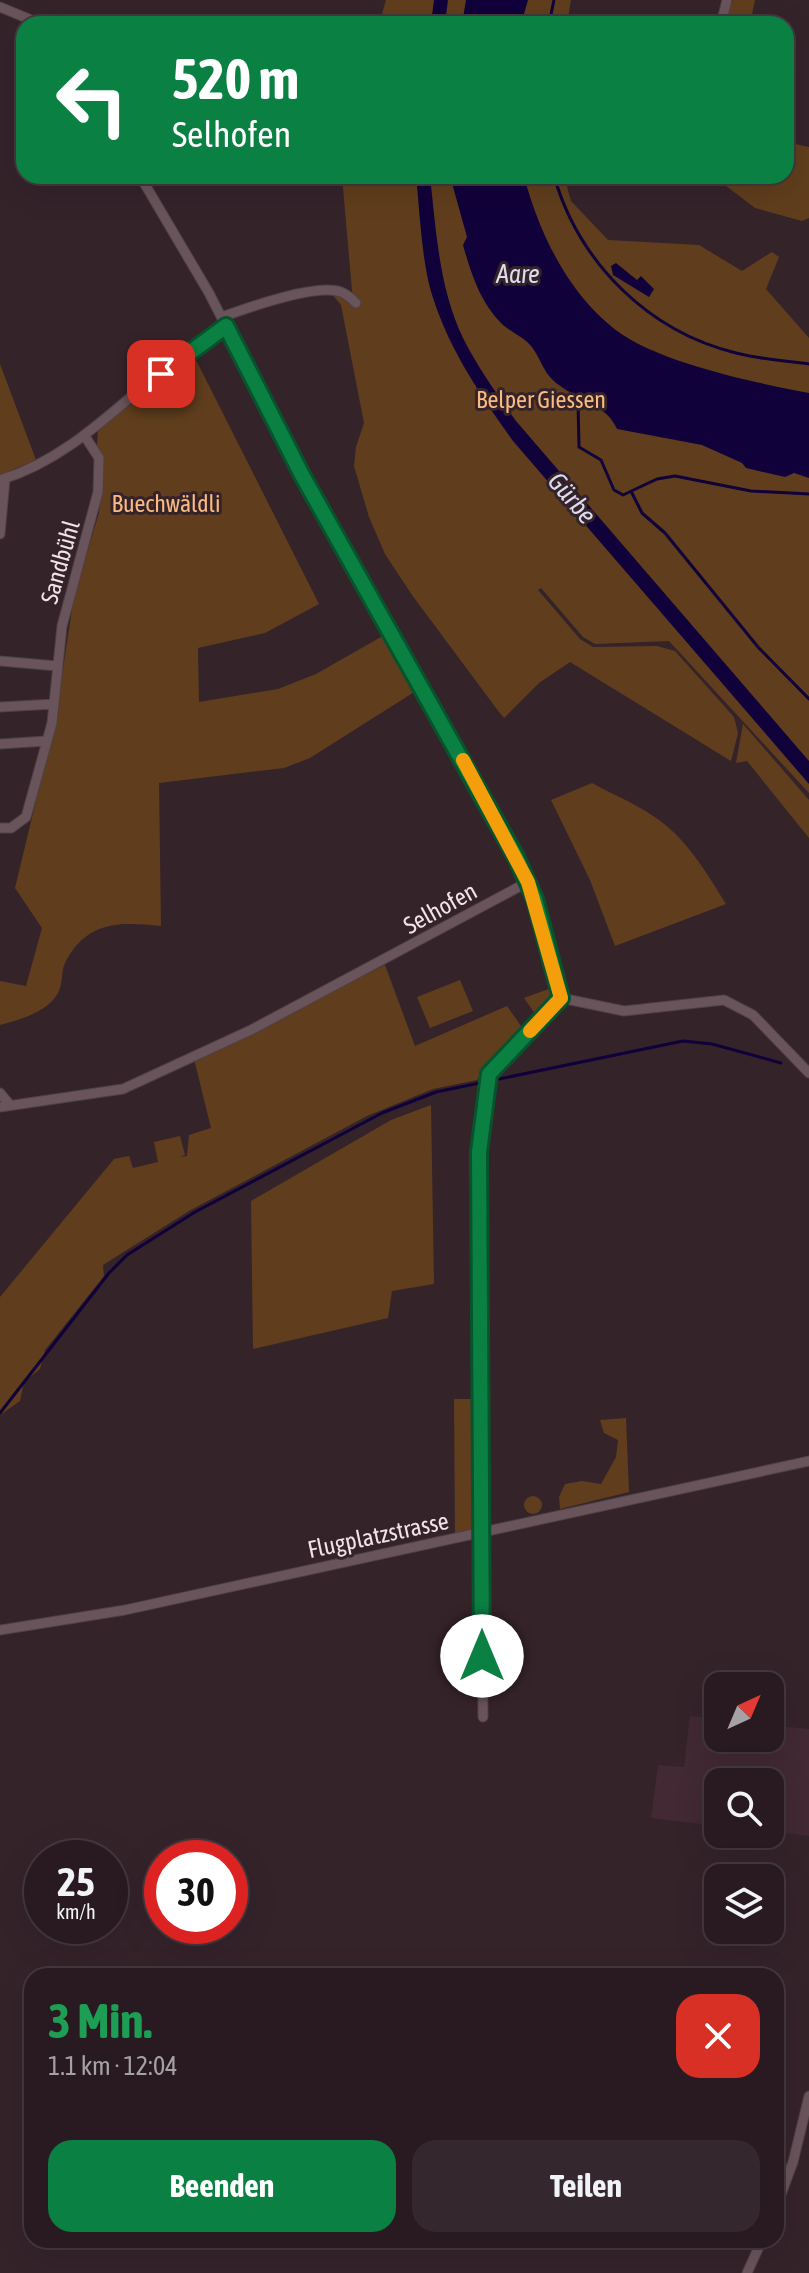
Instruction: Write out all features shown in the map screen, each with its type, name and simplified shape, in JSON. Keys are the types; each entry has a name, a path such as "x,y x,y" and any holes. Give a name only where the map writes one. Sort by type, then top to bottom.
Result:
{"street":[{"path":"0,7 22,16"},
{"path":"145,184 224,321 302,475 528,882 561,998"},
{"path":"0,534 2,479 34,467 84,435 224,321 289,298 331,290 342,292 356,303"},
{"name":"Sandbühl","path":"0,828 11,828 26,817 54,704 62,626 98,492 99,458 84,435"},
{"path":"0,661 57,666"},
{"path":"0,707 54,704"},
{"path":"0,744 46,741"},
{"name":"Selhofen","path":"5,1106 104,1095 123,1089 251,1030 528,882"},
{"path":"561,998 624,1011 724,1000 753,1015 809,1073"},
{"path":"483,1717 479,1152 487,1081 561,998"},
{"path":"0,1093 5,1106"},
{"name":"Flugplatzstrasse","path":"0,1630 125,1610 809,1461"},
{"path":"784,2186 809,2096"},
{"path":"747,2273 758,2248"}],"shaded area":[{"path":"690,1716 704,1718 704,1752 784,1752 784,1726 809,1729 809,1836 784,1833 784,1768 704,1768 704,1824 651,1818 658,1765 684,1767"}],"green space":[{"path":"386,0 571,0 568,16 381,16"},
{"path":"733,0 755,0 752,16 726,16"},
{"path":"794,144 809,147 809,218 802,221 755,208 724,184 794,184"},
{"name":"Belper Giessen","path":"343,184 566,184 571,201 608,240 699,245 742,271 772,252 779,257 766,289 809,338 809,793 669,641 595,644 583,637 541,588 538,590 580,639 593,647 657,646 675,651 734,717 738,733 731,761 570,662 539,683 504,718 412,595 385,554 369,517 354,466 364,423 341,305 331,293 353,302"},
{"name":"Buechwäldli","path":"192,352 319,604 265,633 198,648 199,702 278,689 316,674 388,633 419,689 310,758 284,768 159,783 161,926 118,925 94,931 74,949 65,963 60,989 53,1000 32,1014 0,1025 0,981 26,986 42,928 15,888 55,722 74,596 99,513 103,456 97,446 98,429"},
{"path":"0,364 36,460 0,475"},
{"path":"743,724 809,800 809,838 747,761 736,763"},
{"path":"592,783 665,824 694,856 726,904 615,946 590,880 551,800"},
{"path":"385,965 415,1046 507,1006 526,1033 477,1080 433,1089 367,1116 189,1211 103,1265 104,1276 45,1350 40,1369 24,1382 20,1401 0,1415 0,1297 114,1159 129,1156 133,1168 158,1162 154,1142 180,1136 185,1155 180,1157 187,1156 189,1135 211,1128 194,1059"},
{"path":"460,980 473,1011 430,1028 417,997"},
{"path":"554,987 557,999 538,1018 524,998"},
{"path":"431,1105 434,1284 392,1291 388,1318 253,1349 251,1201 391,1120"},
{"path":"454,1399 478,1399 478,1521 474,1530 455,1535"},
{"path":"626,1418 629,1492 560,1509 559,1497 565,1484 582,1481 601,1484 616,1457 618,1440 604,1433 600,1420"},
{"path":"533,1496 542,1505 533,1514 524,1505"}],"water":[{"path":"434,0 448,0 446,16 432,16"},
{"path":"466,0 528,0 523,16 463,16"},
{"name":"Gürbe","path":"417,184 431,184 440,258 449,299 463,338 488,381 516,421 809,761 809,784 513,441 454,349 430,288"},
{"name":"Aare","path":"452,184 526,184 548,243 573,285 604,320 623,335 687,363 809,393 809,478 794,473 785,477 746,468 742,463 702,445 617,429 599,408 554,381 531,346 494,315 473,276 463,245 467,237"},
{"path":"616,263 637,280 641,276 654,289 649,297 613,275 611,266"}],"waterway":[{"path":"551,16 554,0"},
{"path":"557,184 580,237 599,264 646,310 704,343 745,355 809,364"},
{"path":"582,396 578,403 579,447 601,460 614,490 623,495 657,479 675,476 751,491 809,494"},
{"path":"632,493 642,513 665,533 758,647 809,699"},
{"path":"0,1413 109,1273 127,1255 195,1212 382,1113 436,1092 683,1041 712,1044 781,1063"}],"slow traffic":[{"path":"463,760 528,882 546,934 561,998 530,1031"}],"route":[{"path":"161,374 207,337 226,326 302,475 494,815 528,882 546,934 561,998 487,1077 479,1152 482,1656"}]}
